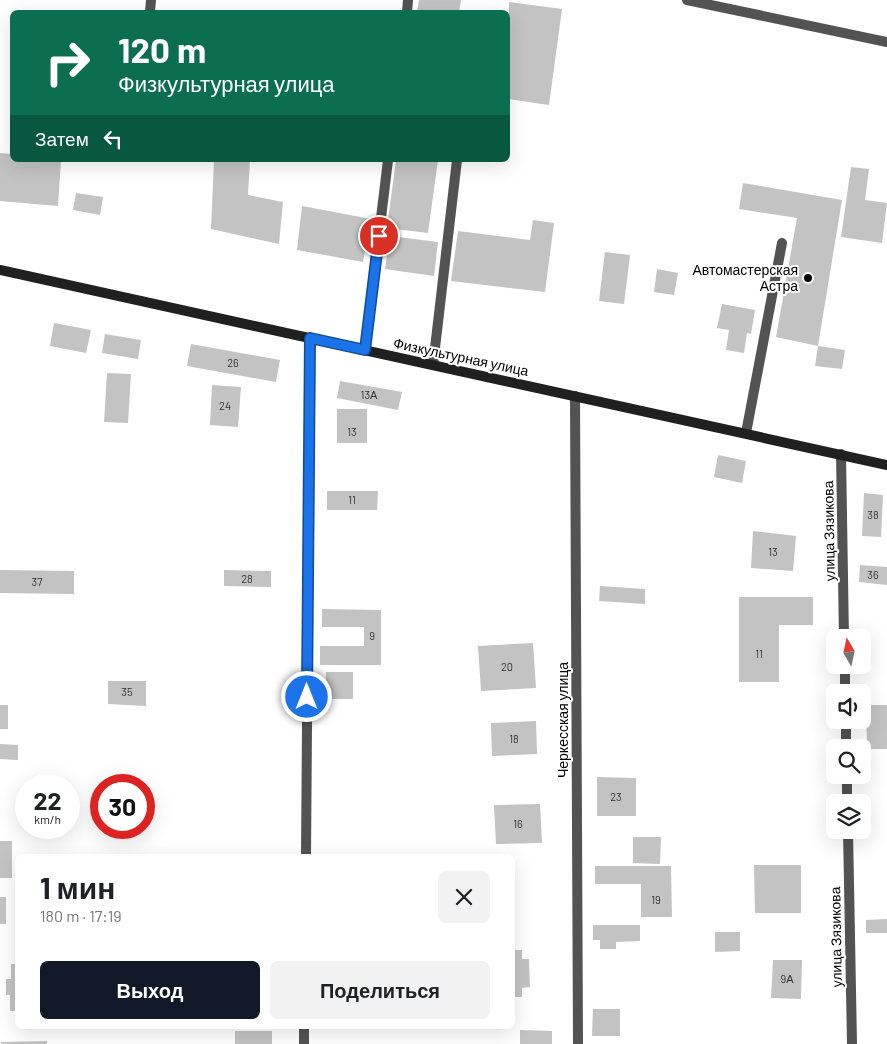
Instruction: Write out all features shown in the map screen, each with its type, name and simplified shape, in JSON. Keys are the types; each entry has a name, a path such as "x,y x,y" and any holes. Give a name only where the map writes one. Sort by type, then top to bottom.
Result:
{"main road":[{"name":"Физкультурная улица","path":"0,270 887,465"}],"street":[{"path":"687,0 887,42"},
{"path":"365,350 388,162"},
{"path":"433,365 457,162"},
{"path":"746,433 782,243"},
{"path":"306,854 310,338"},
{"name":"Черкесская улица","path":"575,396 578,1044"},
{"name":"улица Зязикова","path":"841,454 844,629"},
{"name":"улица Зязикова","path":"848,839 852,1044"},
{"path":"304,1029 304,1044"}],"building":[{"path":"419,0 461,0 459,10 417,10"},
{"path":"509,2 562,9 549,105 510,99"},
{"path":"0,153 10,154 10,162 61,162 58,206 0,201"},
{"path":"214,162 250,162 248,195 283,202 279,244 211,229"},
{"path":"396,162 438,162 428,233 387,228"},
{"path":"851,167 869,169 865,200 887,203 882,243 841,237"},
{"name":"Автомастерская Астра","path":"743,183 842,200 818,346 776,337 797,218 739,209"},
{"path":"76,193 103,197 100,215 73,210"},
{"path":"302,206 371,219 363,262 297,250"},
{"path":"533,220 554,223 545,292 451,281 458,231 530,240"},
{"path":"390,236 438,242 434,276 385,269"},
{"path":"605,252 630,255 624,304 599,301"},
{"path":"657,269 678,273 674,295 654,292"},
{"path":"722,304 755,310 751,334 747,333 744,353 726,350 729,330 717,328"},
{"path":"54,323 91,330 86,353 50,346"},
{"path":"105,334 141,340 138,359 102,353"},
{"path":"191,344 280,360 276,382 187,366"},
{"path":"818,346 845,350 842,369 815,366"},
{"path":"107,373 131,374 128,423 104,422"},
{"path":"340,381 402,392 398,410 337,398"},
{"path":"212,385 241,387 238,427 210,425"},
{"path":"337,409 367,409 367,443 337,443"},
{"path":"718,455 746,461 742,483 714,477"},
{"path":"327,491 378,491 377,510 327,510"},
{"path":"864,493 883,495 881,537 862,536"},
{"path":"753,531 796,536 793,571 751,568"},
{"path":"860,565 887,567 887,585 859,582"},
{"path":"0,570 74,571 74,594 0,593"},
{"path":"224,570 271,571 271,587 224,586"},
{"path":"600,586 645,589 645,604 599,601"},
{"path":"739,597 813,597 813,625 779,625 779,682 739,682"},
{"path":"322,609 381,610 381,665 320,665 320,646 364,646 364,627 322,627"},
{"path":"533,643 536,688 481,691 478,646"},
{"path":"326,672 353,672 353,699 326,699"},
{"path":"108,681 146,681 146,706 108,704"},
{"path":"0,705 8,705 8,729 0,729"},
{"path":"871,705 887,705 887,749 871,749 871,739 867,739 867,729 871,729"},
{"path":"536,721 537,754 492,756 491,723"},
{"path":"0,744 18,745 18,760 0,759"},
{"path":"597,777 636,778 636,816 597,816"},
{"path":"540,804 542,843 496,844 494,805"},
{"path":"633,837 661,837 660,864 633,863"},
{"path":"0,841 12,841 12,878 0,878"},
{"path":"754,865 801,865 801,913 755,913"},
{"path":"595,866 671,866 672,917 641,917 641,884 595,884"},
{"path":"0,897 6,897 6,924 0,924"},
{"path":"887,919 887,933 866,933 866,920"},
{"path":"593,925 640,925 640,941 616,942 616,949 600,949 600,940 593,940"},
{"path":"715,932 740,932 740,951 715,952"},
{"path":"515,950 522,950 522,959 529,959 530,987 522,988 522,997 515,997"},
{"path":"773,960 802,960 801,999 771,998"},
{"path":"11,964 15,964 15,1011 10,1011 10,995 6,995 6,979 11,979"},
{"path":"593,1009 620,1009 620,1036 592,1036"},
{"path":"520,1030 552,1031 552,1044 520,1044"},
{"path":"235,1031 272,1031 272,1044 235,1044"},
{"path":"47,1041 47,1044 1,1044 1,1042"}],"place":[{"name":"Автомастерская Астра","path":"808,278"}],"route":[{"path":"307,697 310,338 365,350 379,236"}]}
